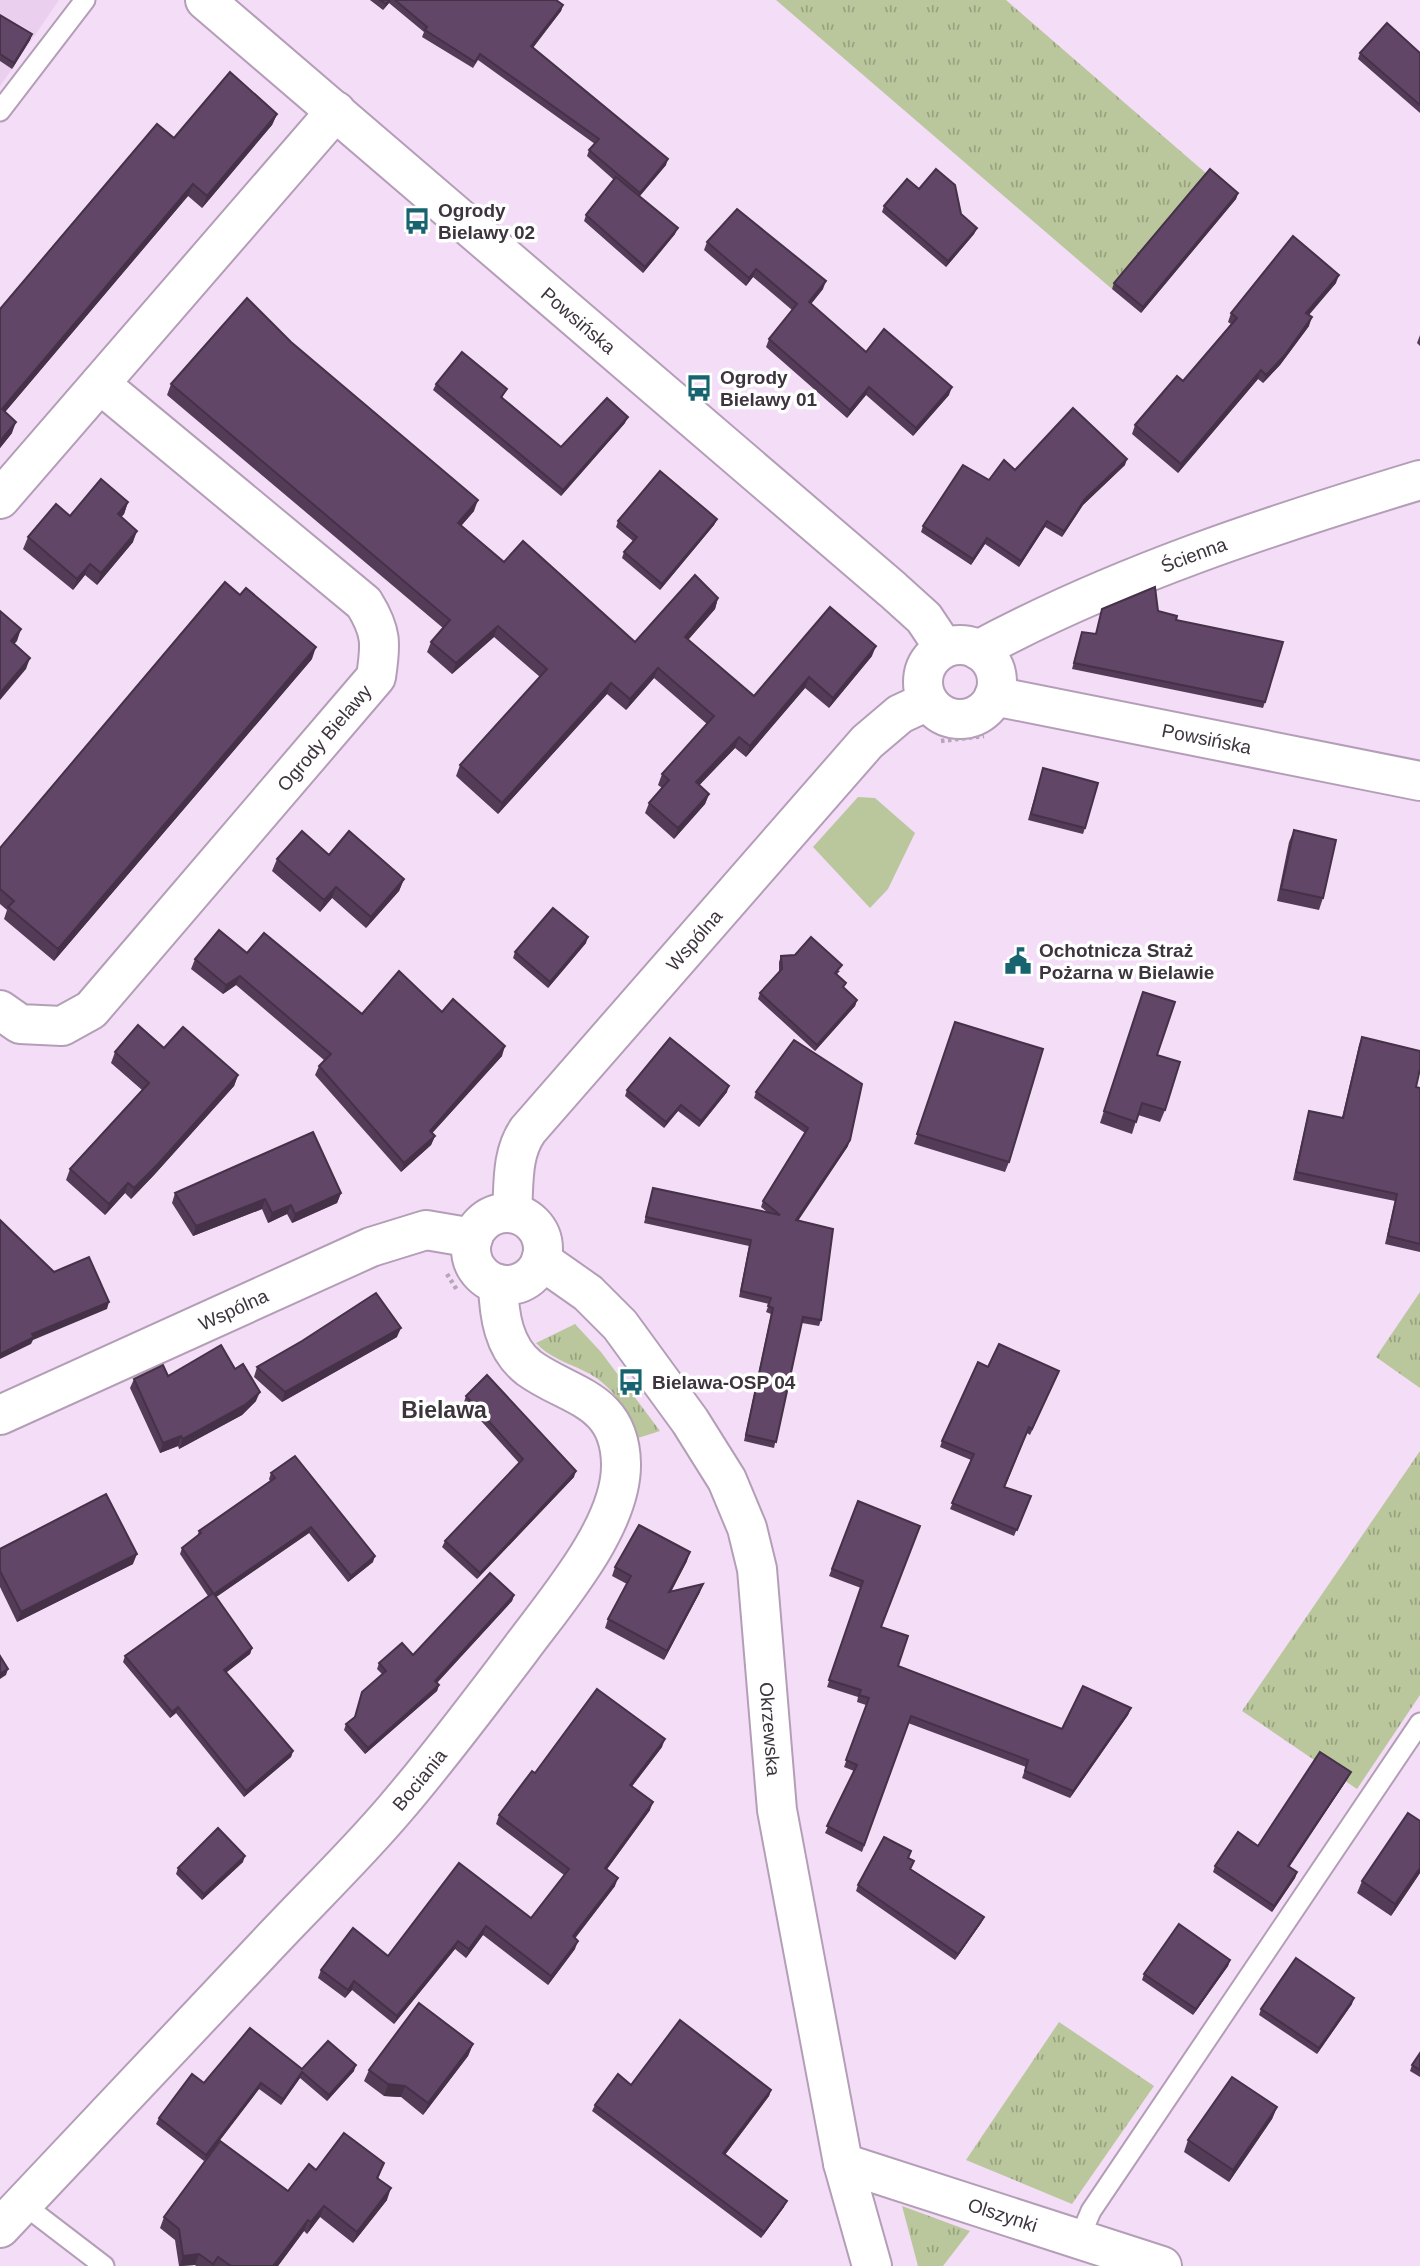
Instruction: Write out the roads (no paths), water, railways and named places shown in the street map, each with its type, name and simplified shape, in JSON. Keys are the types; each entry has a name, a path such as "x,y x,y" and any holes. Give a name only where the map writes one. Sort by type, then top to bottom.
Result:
{"street":[{"name":"Powsińska","path":"205,0 961,649"},
{"path":"0,499 336,111"},
{"name":"Ogrody Bielawy","path":"0,1010 20,1024 62,1026 91,1010 376,677 381,645 377,625 364,603 100,384"},
{"name":"Ścienna","path":"961,649 1246,533 1420,480"},
{"path":"961,649 993,667 996,679 994,696 983,709 964,718 943,714 928,701 923,682 924,673 934,655 961,649"},
{"name":"Powsińska","path":"994,696 1420,781"},
{"name":"Wspólna","path":"512,1213 515,1162 520,1141 528,1130 867,742 900,714 928,701"},
{"path":"512,1213 524,1217 541,1235 541,1260 535,1272 525,1281 498,1284 478,1271 473,1261 473,1238 488,1218 512,1213"},
{"name":"Wspólna","path":"0,1415 371,1247 426,1230 473,1238"},
{"name":"Okrzewska","path":"541,1260 588,1293 620,1325 720,1469 747,1528 757,1569 777,1810 843,2163 872,2266"},
{"name":"Bociania","path":"11,2216 394,1811 570,1583 612,1516 622,1466 614,1430 582,1394 528,1367 517,1354 502,1327 498,1284"},
{"name":"Olszynki","path":"843,2163 1162,2266"}],"lane":[{"path":"0,111 85,0"},
{"path":"1079,2239 1091,2211 1420,1723"},
{"path":"11,2216 104,2266"}],"place":[{"name":"Ogrody Bielawy 02","path":"417,221"},
{"name":"Ogrody Bielawy 01","path":"699,388"},
{"name":"Ochotnicza Straż Pożarna w Bielawie","path":"1018,961"},
{"name":"Bielawa-OSP 04","path":"631,1382"}],"district":[{"name":"Bielawa","path":"444,1410"}]}
